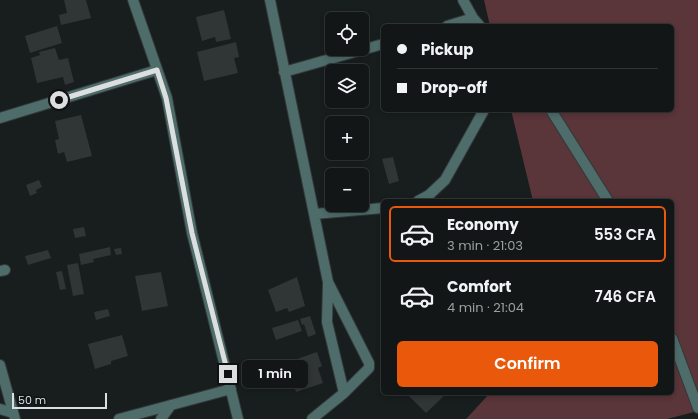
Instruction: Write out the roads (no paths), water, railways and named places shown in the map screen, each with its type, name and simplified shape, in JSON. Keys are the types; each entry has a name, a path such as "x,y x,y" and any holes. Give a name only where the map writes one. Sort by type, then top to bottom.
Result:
{"street":[{"path":"133,0 166,98 192,233 238,419"},
{"path":"270,0 328,282 327,322 344,393"},
{"path":"462,24 476,22 464,0"},
{"path":"284,72 381,45"},
{"path":"0,118 157,70"},
{"path":"422,199 430,195 445,180 483,112"},
{"path":"552,112 607,199"},
{"path":"314,214 381,208"},
{"path":"312,419 344,393 369,368 369,363 328,282"},
{"path":"674,343 698,408"},
{"path":"0,365 14,416"},
{"path":"119,419 231,389"},
{"path":"161,419 170,405"},
{"path":"0,409 14,416"}]}
